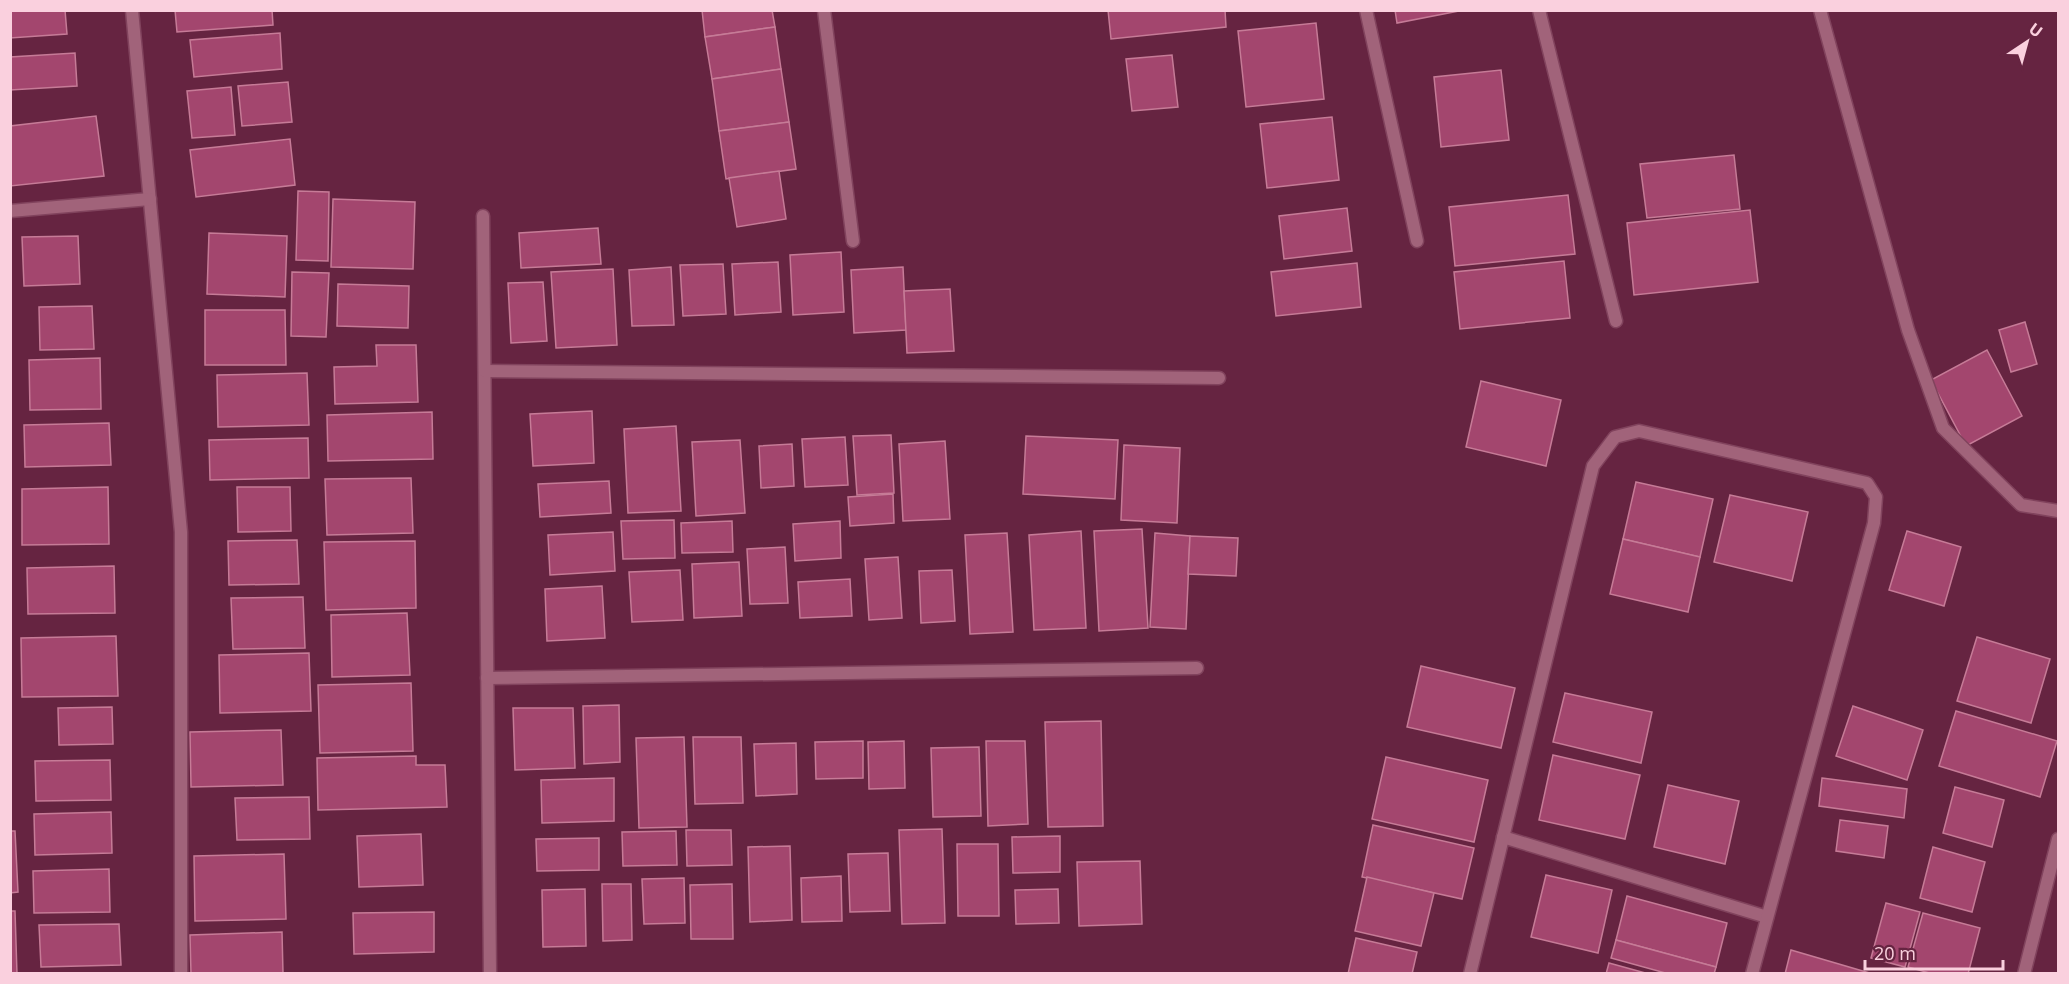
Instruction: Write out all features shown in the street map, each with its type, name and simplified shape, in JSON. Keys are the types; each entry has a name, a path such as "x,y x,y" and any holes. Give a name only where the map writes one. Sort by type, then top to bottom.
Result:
{"street":[{"path":"132,10 181,532 181,974"},
{"path":"824,10 853,241"},
{"path":"1366,10 1417,241"},
{"path":"1539,10 1616,321"},
{"path":"1820,10 1908,330 1943,428 2021,506 2058,511"},
{"path":"10,211 150,199"},
{"path":"483,216 490,974"},
{"path":"485,371 1219,378"},
{"path":"1470,974 1593,466 1615,437 1639,431 1867,483 1876,497 1874,523 1752,974"},
{"path":"487,678 1197,668"},
{"path":"1503,837 1767,917"},
{"path":"2024,974 2058,839"}],"building":[{"path":"10,10 65,10 67,34 10,38"},
{"path":"175,10 272,10 273,25 177,32"},
{"path":"702,10 772,10 775,27 705,37"},
{"path":"1108,10 1225,10 1226,27 1111,39"},
{"path":"1395,10 1464,10 1397,23"},
{"path":"1316,23 1324,99 1246,107 1238,31"},
{"path":"775,27 781,69 712,79 705,37"},
{"path":"280,33 282,69 194,77 190,40"},
{"path":"75,53 77,86 10,90 10,57"},
{"path":"1172,55 1178,107 1132,111 1126,59"},
{"path":"781,69 789,122 719,131 712,79"},
{"path":"1501,70 1509,140 1441,147 1434,77"},
{"path":"288,82 292,122 242,126 238,86"},
{"path":"231,87 235,135 192,138 187,91"},
{"path":"96,116 104,176 10,186 10,126"},
{"path":"1332,117 1339,180 1267,188 1260,124"},
{"path":"789,122 796,169 726,179 719,131"},
{"path":"290,139 295,185 196,197 190,150"},
{"path":"1734,155 1740,209 1647,218 1640,164"},
{"path":"779,171 786,219 737,227 729,178"},
{"path":"298,191 329,192 328,261 296,260"},
{"path":"1568,195 1575,254 1455,266 1449,207"},
{"path":"333,199 415,202 413,269 331,267"},
{"path":"1347,208 1352,251 1284,259 1279,216"},
{"path":"1750,210 1758,282 1634,295 1627,223"},
{"path":"598,228 601,264 521,268 519,233"},
{"path":"209,233 287,236 285,297 207,294"},
{"path":"78,236 80,284 24,286 22,237"},
{"path":"841,252 844,312 793,315 790,255"},
{"path":"1564,261 1570,318 1460,329 1454,272"},
{"path":"778,262 781,312 735,315 732,264"},
{"path":"1357,263 1361,307 1276,316 1271,272"},
{"path":"723,264 726,314 683,316 680,265"},
{"path":"671,267 674,325 632,326 629,270"},
{"path":"903,267 906,330 854,333 851,270"},
{"path":"613,269 617,345 556,348 551,272"},
{"path":"292,272 329,273 326,337 291,336"},
{"path":"543,282 547,341 511,343 508,283"},
{"path":"338,284 409,286 408,328 337,326"},
{"path":"950,289 954,351 907,353 904,291"},
{"path":"92,306 94,349 40,350 39,307"},
{"path":"205,310 285,310 286,365 205,365"},
{"path":"2025,322 2037,364 2011,372 1999,330"},
{"path":"376,345 416,345 418,402 335,404 334,367 377,366"},
{"path":"1987,350 2022,416 1966,446 1931,380"},
{"path":"100,358 101,409 30,410 29,360"},
{"path":"307,373 309,425 218,427 217,375"},
{"path":"1481,381 1561,400 1546,466 1466,447"},
{"path":"592,411 594,463 533,466 530,414"},
{"path":"432,412 433,459 328,461 327,415"},
{"path":"109,423 111,465 25,467 24,425"},
{"path":"676,426 681,511 628,513 624,429"},
{"path":"891,435 894,493 857,495 853,436"},
{"path":"1026,436 1118,440 1115,499 1023,494"},
{"path":"845,437 848,485 805,487 802,439"},
{"path":"308,438 309,478 210,480 209,440"},
{"path":"740,440 745,513 696,516 692,442"},
{"path":"945,441 950,519 903,521 899,444"},
{"path":"792,444 794,486 761,488 759,446"},
{"path":"1124,445 1180,448 1177,523 1121,520"},
{"path":"411,478 413,533 327,535 325,479"},
{"path":"609,481 611,513 540,517 538,484"},
{"path":"1636,482 1713,499 1700,557 1623,539"},
{"path":"108,487 109,544 22,545 22,489"},
{"path":"237,487 290,487 291,531 238,532"},
{"path":"893,494 894,523 850,526 848,497"},
{"path":"1730,495 1808,512 1792,581 1714,562"},
{"path":"674,520 675,558 623,559 621,521"},
{"path":"732,521 733,552 682,553 681,523"},
{"path":"840,521 841,558 795,561 793,524"},
{"path":"1142,529 1148,628 1099,631 1094,531"},
{"path":"1081,531 1086,628 1034,630 1029,535"},
{"path":"1907,531 1961,547 1944,606 1889,590"},
{"path":"613,532 615,571 550,575 548,535"},
{"path":"1007,533 1013,632 970,634 965,535"},
{"path":"1155,533 1190,536 1186,629 1150,627"},
{"path":"1190,536 1238,538 1236,576 1188,574"},
{"path":"1623,539 1700,557 1688,612 1610,594"},
{"path":"297,540 299,584 229,585 228,541"},
{"path":"415,541 416,608 326,610 324,542"},
{"path":"785,547 788,603 750,604 747,549"},
{"path":"898,557 902,618 869,620 865,559"},
{"path":"739,562 742,616 694,618 692,564"},
{"path":"114,566 115,613 28,614 27,568"},
{"path":"680,570 683,620 632,622 629,572"},
{"path":"952,570 955,621 921,623 919,571"},
{"path":"850,579 852,616 800,618 798,582"},
{"path":"602,586 605,638 547,641 545,589"},
{"path":"303,597 305,648 233,649 231,598"},
{"path":"407,613 410,675 332,677 331,615"},
{"path":"116,636 118,696 22,697 21,638"},
{"path":"1977,637 2050,659 2031,723 1957,701"},
{"path":"309,653 311,711 220,713 219,655"},
{"path":"1421,666 1515,688 1501,748 1407,727"},
{"path":"411,683 413,751 320,753 318,685"},
{"path":"1565,693 1652,712 1641,763 1553,742"},
{"path":"619,705 620,762 584,764 583,706"},
{"path":"1853,706 1923,730 1907,780 1836,756"},
{"path":"112,707 113,744 59,745 58,708"},
{"path":"513,708 573,708 575,768 515,770"},
{"path":"1956,711 2057,741 2040,797 1939,766"},
{"path":"1101,721 1103,826 1048,827 1045,722"},
{"path":"281,730 283,785 191,787 190,732"},
{"path":"684,737 687,827 639,828 636,738"},
{"path":"693,737 741,737 743,803 695,804"},
{"path":"863,741 863,778 816,779 815,742"},
{"path":"904,741 905,788 869,789 868,742"},
{"path":"986,741 1025,741 1028,824 988,826"},
{"path":"796,743 797,794 756,796 754,744"},
{"path":"979,747 981,816 933,817 931,748"},
{"path":"1553,755 1640,775 1625,839 1539,820"},
{"path":"416,756 416,765 445,765 447,807 318,810 317,758"},
{"path":"1386,757 1488,780 1474,842 1372,819"},
{"path":"110,760 111,800 36,801 35,761"},
{"path":"614,778 614,821 542,823 541,780"},
{"path":"1822,778 1907,789 1904,818 1819,806"},
{"path":"1668,785 1739,801 1725,864 1654,847"},
{"path":"1955,787 2004,800 1992,847 1943,833"},
{"path":"309,797 310,839 237,840 235,798"},
{"path":"111,812 112,853 35,855 34,814"},
{"path":"1840,820 1888,826 1884,858 1836,851"},
{"path":"1373,825 1474,848 1462,899 1362,877"},
{"path":"942,829 945,923 902,924 899,830"},
{"path":"686,830 731,830 732,865 687,866"},
{"path":"10,831 15,831 18,892 10,893"},
{"path":"676,831 677,865 623,866 622,832"},
{"path":"421,834 423,885 359,887 357,836"},
{"path":"1060,836 1060,872 1013,873 1012,837"},
{"path":"599,838 599,870 537,871 536,839"},
{"path":"957,844 998,844 999,916 958,916"},
{"path":"790,846 792,920 750,922 748,847"},
{"path":"1933,847 1985,862 1972,912 1920,898"},
{"path":"888,853 890,911 850,912 848,854"},
{"path":"284,854 286,919 195,921 194,856"},
{"path":"1140,861 1142,924 1079,926 1077,862"},
{"path":"109,869 110,912 34,913 33,871"},
{"path":"1546,875 1612,890 1598,953 1531,937"},
{"path":"841,876 842,921 802,922 801,878"},
{"path":"1367,877 1434,893 1421,946 1355,931"},
{"path":"684,878 685,923 644,924 642,879"},
{"path":"602,884 631,884 632,940 603,941"},
{"path":"732,884 733,939 691,939 690,885"},
{"path":"585,889 586,946 543,947 542,890"},
{"path":"1058,889 1059,923 1016,924 1015,890"},
{"path":"1627,896 1727,923 1716,967 1616,940"},
{"path":"1886,903 1920,912 1905,967 1871,958"},
{"path":"10,911 15,911 17,974 10,974"},
{"path":"434,912 434,952 354,954 353,913"},
{"path":"1923,913 1980,928 1968,974 1933,974 1908,967"},
{"path":"119,924 121,965 41,967 39,925"},
{"path":"282,932 283,973 191,974 190,935"},
{"path":"1356,938 1417,952 1412,974 1348,974"},
{"path":"1616,940 1716,967 1714,974 1669,974 1611,958"},
{"path":"1791,950 1873,974 1785,974"},
{"path":"1609,963 1649,974 1606,974"}]}
